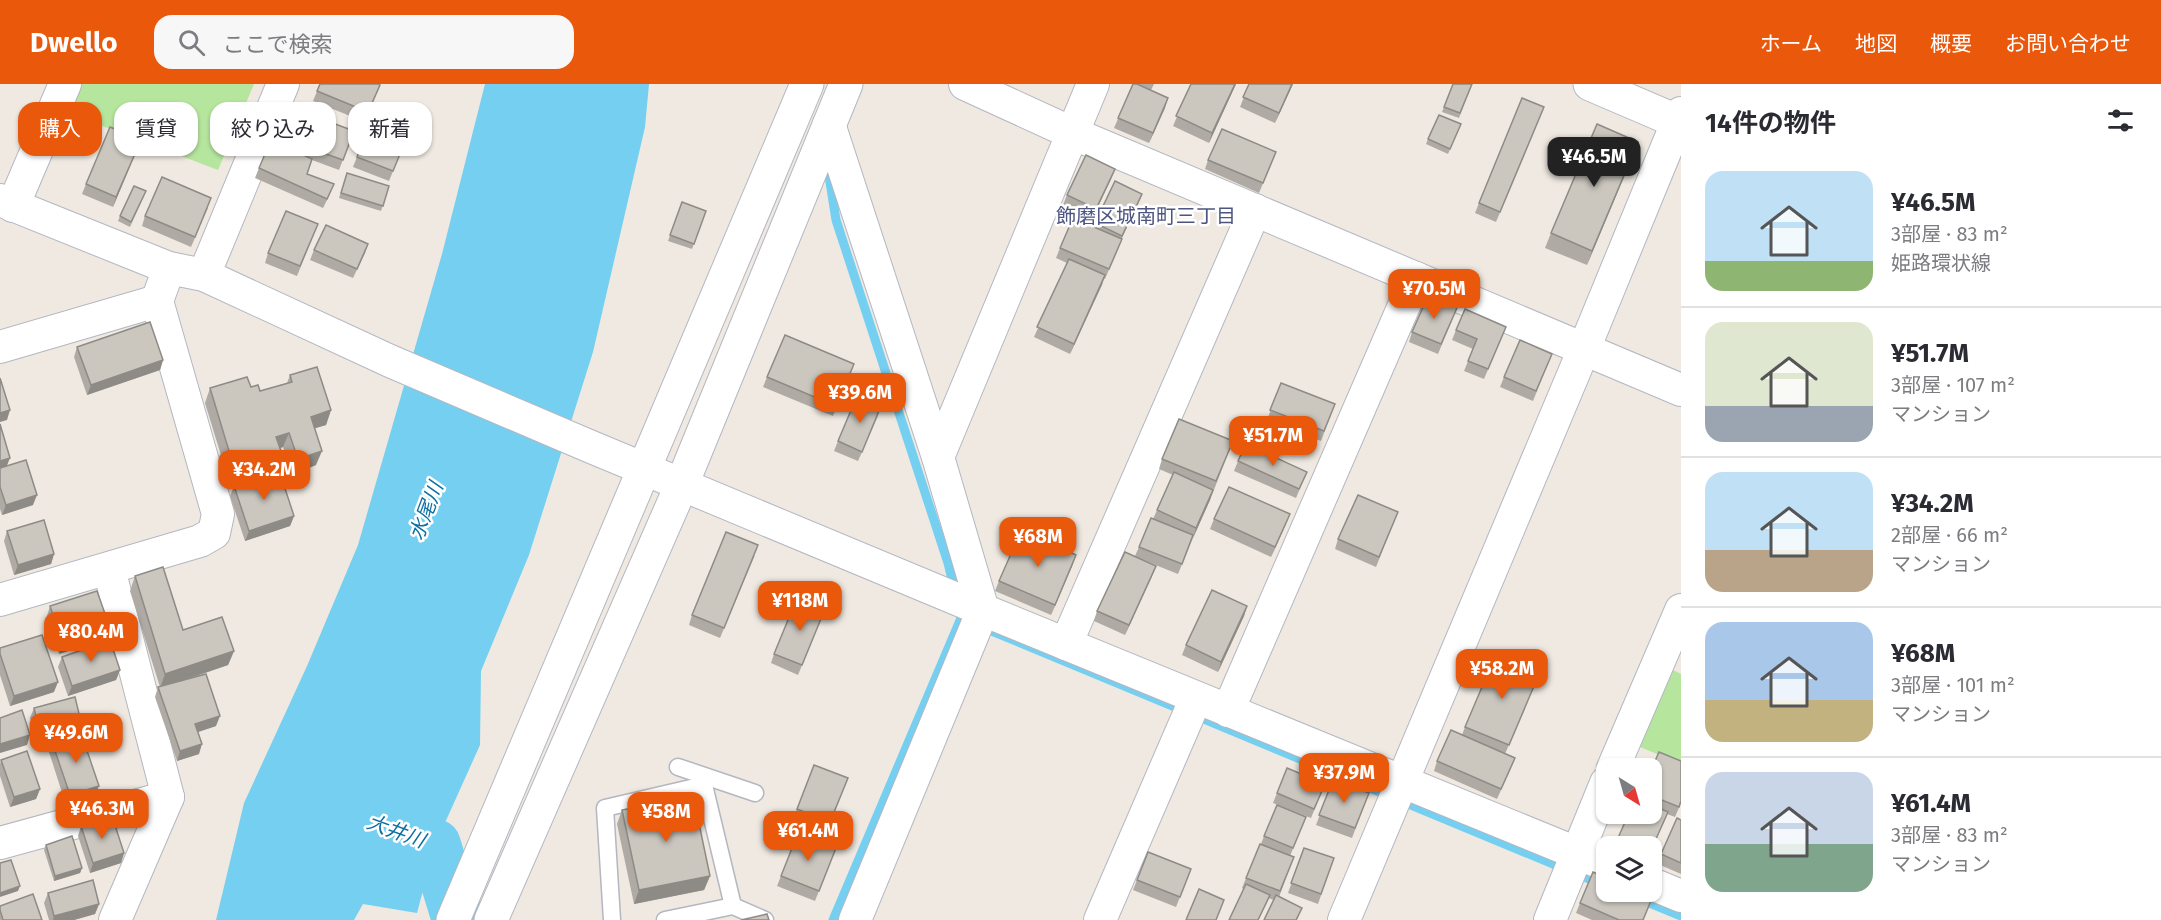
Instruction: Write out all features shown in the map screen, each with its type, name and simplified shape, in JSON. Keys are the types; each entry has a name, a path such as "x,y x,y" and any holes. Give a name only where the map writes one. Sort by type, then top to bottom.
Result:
{"street":[{"path":"65,84 7,203 169,268 204,275 390,361 589,446 1596,861"},
{"path":"204,275 284,84"},
{"path":"453,920 807,84"},
{"path":"491,920 682,484 846,84"},
{"path":"965,84 1072,133 1681,390"},
{"path":"938,457 1093,84"},
{"path":"1344,920 1680,119 1590,84"},
{"path":"829,124 938,457 983,610 855,920"},
{"path":"1066,644 1255,210"},
{"path":"0,600 200,541 214,533 218,514 157,301 169,268"},
{"path":"1228,711 1416,278"},
{"path":"0,347 157,301"},
{"path":"109,569 168,796 116,920"},
{"path":"1617,758 1681,610"},
{"path":"1101,920 1196,698"},
{"path":"0,843 168,796"},
{"path":"1550,920 1596,806"},
{"path":"1662,888 1681,896"}],"lane":[{"path":"678,767 706,781 755,793"},
{"path":"706,781 733,906"},
{"path":"612,920 605,808 706,781"},
{"path":"665,920 733,906 765,920"}],"green space":[{"path":"71,84 254,84 246,102 210,102 210,156 224,156 218,170 181,156 198,156 198,102 114,102 114,131 102,126 102,102 63,102"},
{"path":"1673,670 1681,674 1681,764 1640,747"}],"water":[{"name":"水尾川","path":"485,84 649,84 645,127 593,352 529,555 481,671 480,745 435,845 417,913 363,904 354,920 216,920 244,803 307,666 358,545 442,254"}],"building":[{"path":"320,84 380,85 372,102 348,104 317,91"},
{"path":"1133,84 1168,98 1153,133 1118,118"},
{"path":"1191,84 1235,84 1212,133 1176,116"},
{"path":"1249,84 1292,84 1279,113 1243,97"},
{"path":"1453,84 1472,84 1460,113 1444,107"},
{"path":"1522,98 1544,107 1500,212 1479,203"},
{"path":"1439,115 1461,124 1450,149 1428,139"},
{"path":"336,124 348,129 348,147 343,160 332,156 336,156"},
{"path":"1597,124 1638,142 1592,251 1551,233"},
{"path":"110,127 114,129 114,156 134,156 116,197 86,184 98,156 102,156 102,146"},
{"path":"1222,129 1276,152 1263,183 1208,160"},
{"path":"1086,155 1115,169 1096,209 1067,195"},
{"path":"264,156 306,156 312,159 307,174 334,184 327,199 259,168"},
{"path":"357,156 399,156 393,171"},
{"path":"347,173 389,186 383,206 341,193"},
{"path":"162,177 211,198 195,237 145,216"},
{"path":"1115,181 1142,194 1122,236 1095,223"},
{"path":"134,186 146,191 131,222 120,216"},
{"path":"682,202 706,211 694,244 670,235"},
{"path":"286,211 318,224 300,266 268,253"},
{"path":"1073,218 1122,239 1109,269 1060,248"},
{"path":"326,225 368,244 357,269 314,250"},
{"path":"1069,259 1105,275 1074,344 1037,327"},
{"path":"1428,296 1457,308 1441,344 1412,332"},
{"path":"1465,309 1506,327 1488,369 1468,361 1477,339 1456,330"},
{"path":"150,322 163,360 91,385 77,347"},
{"path":"785,335 854,364 836,406 767,377"},
{"path":"1520,340 1552,354 1536,391 1504,377"},
{"path":"317,367 331,410 311,417 322,451 298,459 289,433 276,437 281,451 256,460 254,454 232,461 210,388 247,377 251,387 258,385 260,391 292,382 290,375"},
{"path":"0,378 10,410 0,413"},
{"path":"1281,383 1335,404 1324,431 1270,410"},
{"path":"857,396 881,406 862,452 838,441"},
{"path":"1179,419 1233,441 1216,481 1162,459"},
{"path":"0,424 10,458 0,461"},
{"path":"1246,444 1307,472 1299,489 1238,461"},
{"path":"26,460 37,495 6,505 0,487 0,468"},
{"path":"279,470 294,516 249,531 234,486"},
{"path":"1174,472 1213,490 1196,528 1157,510"},
{"path":"1229,487 1290,514 1275,547 1214,519"},
{"path":"1358,495 1398,512 1379,557 1338,539"},
{"path":"1151,518 1193,535 1182,564 1139,547"},
{"path":"44,520 54,554 18,565 7,531"},
{"path":"1021,531 1076,555 1055,605 999,581"},
{"path":"726,532 758,545 724,628 692,615"},
{"path":"1125,552 1156,566 1129,625 1097,611"},
{"path":"163,567 183,630 222,617 234,651 165,674 135,576"},
{"path":"1212,590 1247,606 1221,662 1186,645"},
{"path":"97,591 110,628 63,644 50,606"},
{"path":"797,598 825,609 802,665 774,654"},
{"path":"42,635 58,682 14,696 0,648"},
{"path":"110,640 120,670 72,686 62,657"},
{"path":"1496,654 1540,672 1509,745 1465,727"},
{"path":"206,674 220,716 195,724 202,744 180,751 158,687"},
{"path":"75,697 81,722 40,733 34,708"},
{"path":"22,710 30,735 0,744 0,718"},
{"path":"1451,730 1515,758 1501,789 1437,761"},
{"path":"81,733 99,786 70,795 52,742"},
{"path":"27,751 40,789 14,797 1,760"},
{"path":"1659,752 1681,761 1679,807 1662,800 1662,758 1656,758"},
{"path":"814,765 848,778 830,822 797,809"},
{"path":"1287,768 1325,784 1314,809 1277,793"},
{"path":"1333,780 1369,793 1355,828 1319,815"},
{"path":"693,795 710,876 639,890 622,810"},
{"path":"1277,805 1306,817 1293,848 1264,836"},
{"path":"1662,809 1668,812 1657,836 1619,836 1624,824 1662,824"},
{"path":"112,816 124,853 93,863 81,826"},
{"path":"1677,818 1681,820 1681,863 1662,854"},
{"path":"798,833 836,848 819,891 781,876"},
{"path":"72,836 82,868 55,876 46,845"},
{"path":"1260,844 1294,857 1280,891 1246,878"},
{"path":"1304,848 1334,858 1321,894 1291,883"},
{"path":"1148,852 1191,869 1180,897 1137,880"},
{"path":"11,860 20,886 0,893 0,863"},
{"path":"1593,872 1596,873 1596,902 1650,902 1643,920 1619,920 1580,903"},
{"path":"93,880 99,904 54,916 48,893"},
{"path":"1246,884 1270,895 1258,920 1229,920"},
{"path":"1199,889 1224,900 1216,920 1186,920"},
{"path":"33,894 42,920 3,920 0,906"},
{"path":"1276,895 1302,908 1296,920 1264,920"},
{"path":"767,914 769,920 741,920"}],"waterway":[{"path":"827,163 836,220 948,563 955,592"},
{"path":"833,920 961,618 958,606"},
{"path":"982,627 1596,882"},
{"name":"大井川","path":"368,821 435,845 458,920"},
{"path":"1647,902 1681,916"}],"district":[{"name":"飾磨区城南町三丁目","path":"1146,216"}]}
